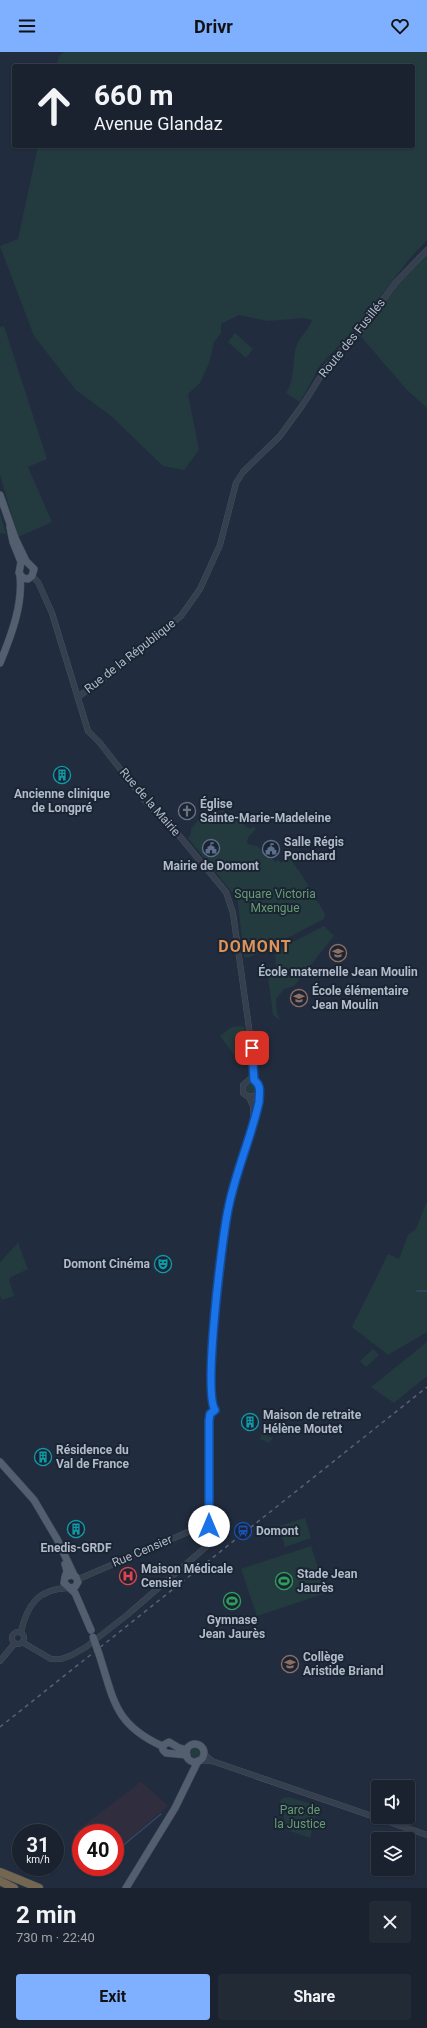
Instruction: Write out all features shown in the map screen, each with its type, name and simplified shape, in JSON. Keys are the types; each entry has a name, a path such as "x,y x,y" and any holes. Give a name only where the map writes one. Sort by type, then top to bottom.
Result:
{"highway":[{"path":"0,1873 28,1888"},
{"path":"0,1873 39,1888"},
{"path":"0,1882 14,1888"},
{"path":"0,1885 5,1888"}],"main road":[{"path":"0,495 13,542 25,575"},
{"path":"10,527 23,557 34,569 25,575"},
{"path":"0,663 14,625 20,586 25,575 24,564 29,564"},
{"path":"0,1462 32,1497 57,1539 77,1580 92,1634"},
{"path":"0,1467 24,1493 43,1520 66,1566 65,1585 75,1593 92,1634 115,1703 124,1720 137,1732 162,1746 169,1742 195,1757 190,1777 178,1804 126,1888"},
{"path":"65,1579 70,1575 77,1580"},
{"path":"69,1588 75,1587 77,1580"}],"street":[{"name":"Route des Fusillés","path":"250,464 280,436 304,403 327,366 358,333 396,282 427,250"},
{"name":"Rue de la République","path":"78,697 177,622 188,608 200,589 220,545 236,483 250,464"},
{"name":"Rue de la Mairie","path":"25,575 38,582 52,613 89,732 100,743 147,803 172,827 226,892 231,904 255,1071 254,1080"},
{"path":"0,1661 15,1643 22,1642 51,1659 61,1659 72,1655 86,1647 127,1615 204,1550 208,1543 209,1418 215,1410 211,1404 211,1372 224,1242 230,1204 258,1108 260,1091 259,1085 254,1080 248,1080 243,1085 243,1093 249,1097 254,1109 253,1121"},
{"path":"249,1097 256,1096 260,1091"},
{"name":"Rue Censier","path":"77,1580 200,1527 209,1526"},
{"path":"58,1589 65,1579"},
{"path":"20,1632 26,1612 30,1605 39,1597 58,1589 69,1588"},
{"path":"20,1632 24,1636 22,1642"},
{"path":"15,1643 13,1640 13,1635 20,1632"},
{"path":"195,1757 212,1761 427,1835"}],"shaded area":[{"path":"141,1782 168,1806 124,1843 124,1824 86,1824"}],"green space":[{"path":"64,52 427,52 427,240 410,258 357,327 321,364 300,402 286,393 291,383 296,347 312,320 304,318 268,321 239,315 221,324 221,333 214,342 209,363 200,383 188,394 199,450 184,470 163,466 111,416 76,390 34,336 0,246 18,239 38,148 415,148 415,64 57,64 59,56"},
{"path":"427,250 427,408 406,389 358,333 380,303"},
{"path":"4,326 47,459 28,467 52,522 18,537 0,475 0,327"},
{"path":"235,333 253,349 246,358 228,342"},
{"path":"0,513 6,534 0,533"},
{"name":"Square Victoria Mxengue","path":"207,809 217,816 223,810 250,829 253,826 256,829 248,837 247,844 257,846 276,862 278,860 281,863 287,855 300,872 325,914 324,919 248,958 244,957 237,894 231,891 188,838 191,834 191,829"},
{"path":"324,926 334,936 294,986 284,989 276,999 277,1013 280,1020 273,1015 267,969 276,967 275,951"},
{"path":"244,1026 249,1061 246,1065 241,1064 220,1036 232,1027"},
{"path":"249,1084 253,1084 255,1085 255,1093 249,1094 246,1091 246,1087"},
{"path":"427,1201 427,1332 388,1355 352,1327 388,1254 399,1259 408,1235 416,1229"},
{"path":"18,1243 28,1269 11,1277 9,1280 14,1296 2,1300 0,1295 0,1262"},
{"path":"427,1342 427,1376 394,1403 371,1387"},
{"path":"373,1349 379,1355 366,1367 360,1361"},
{"path":"262,1433 273,1438 269,1443 260,1439"},
{"path":"305,1518 311,1538 285,1547 279,1526"},
{"name":"Stade Jean Jaurès","path":"311,1546 326,1593 257,1616 241,1569"},
{"path":"194,1748 198,1748 200,1749 200,1757 194,1758 191,1755 191,1751"},
{"name":"Parc de la Justice","path":"289,1797 318,1806 310,1838 287,1830 280,1802 282,1798"}],"waterway":[{"path":"417,1291 427,1291"},
{"path":"124,1845 161,1814"}],"railway":[{"path":"0,1727 427,1387"}],"place":[{"name":"Ancienne clinique de Longpré","path":"62,775"},
{"name":"Église Sainte-Marie-Madeleine","path":"187,811"},
{"name":"Mairie de Domont","path":"211,848"},
{"name":"Salle Régis Ponchard","path":"271,849"},
{"name":"École maternelle Jean Moulin","path":"338,953"},
{"name":"École élémentaire Jean Moulin","path":"299,998"},
{"name":"Domont Cinéma","path":"163,1264"},
{"name":"Maison de retraite Hélène Moutet","path":"250,1422"},
{"name":"Résidence du Val de France","path":"43,1457"},
{"name":"Enedis-GRDF","path":"76,1529"},
{"name":"Domont","path":"243,1531"},
{"name":"Maison Médicale Censier","path":"128,1576"},
{"name":"Stade Jean Jaurès","path":"284,1581"},
{"name":"Gymnase Jean Jaurès","path":"232,1601"},
{"name":"Collège Aristide Briand","path":"290,1664"}],"district":[{"name":"DOMONT","path":"255,946"}],"route":[{"path":"209,1526 209,1418 210,1414 215,1410 211,1404 211,1372 214,1326 228,1211 240,1164 259,1102 260,1088 258,1083 254,1080 255,1071 252,1048"}]}
